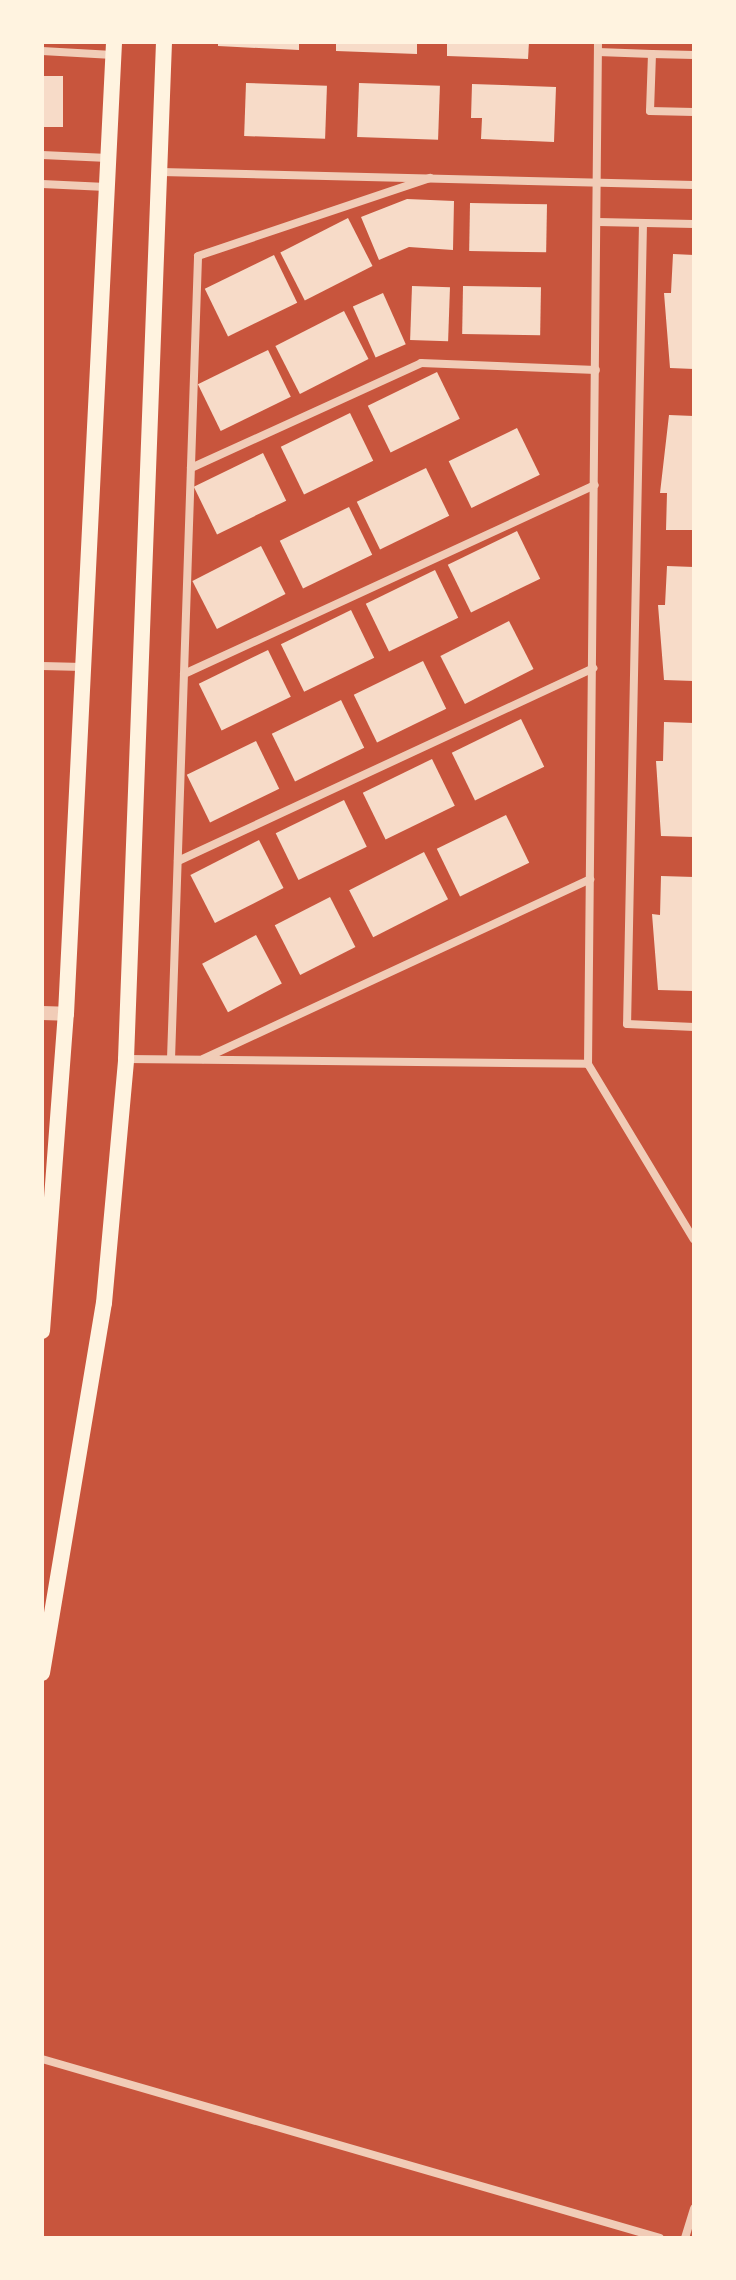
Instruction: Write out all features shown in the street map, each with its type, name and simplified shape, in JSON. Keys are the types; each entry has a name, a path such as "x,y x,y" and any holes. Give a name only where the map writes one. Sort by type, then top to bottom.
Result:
{"main road":[{"path":"42,1673 104,1303 126,1059 164,42"},
{"path":"42,1331 66,1014 113,48"}],"street":[{"path":"694,55 652,54 598,47 588,1064 694,1240"},
{"path":"42,51 113,48"},
{"path":"652,54 650,111 694,112"},
{"path":"42,155 108,158"},
{"path":"161,172 694,185"},
{"path":"171,1059 198,256 430,178"},
{"path":"42,184 106,187"},
{"path":"598,222 694,224"},
{"path":"643,223 627,1024 694,1027"},
{"path":"191,468 421,363 596,370"},
{"path":"184,674 595,485"},
{"path":"42,666 83,667"},
{"path":"178,861 593,668"},
{"path":"200,1060 590,879"},
{"path":"42,1013 66,1014"},
{"path":"126,1059 588,1064"},
{"path":"42,2059 660,2238"},
{"path":"685,2238 694,2208"}],"building":[{"path":"218,42 299,42 299,50 218,46"},
{"path":"336,42 417,42 417,54 336,51"},
{"path":"447,42 529,42 528,59 447,56"},
{"path":"42,76 63,76 63,127 42,127"},
{"path":"246,83 327,86 325,139 244,136"},
{"path":"359,83 440,86 438,140 357,137"},
{"path":"472,84 556,87 554,142 481,139 482,118 471,118"},
{"path":"407,199 454,201 453,250 409,247 379,260 361,217"},
{"path":"470,203 547,204 546,252 469,251"},
{"path":"348,218 373,266 305,301 280,253"},
{"path":"673,254 694,255 694,369 670,368 664,293 671,293"},
{"path":"274,255 297,303 228,336 205,289"},
{"path":"412,286 450,287 448,341 410,340"},
{"path":"463,286 541,287 540,335 462,334"},
{"path":"383,293 406,344 376,358 353,306"},
{"path":"344,311 369,359 300,394 275,346"},
{"path":"268,350 291,397 221,431 198,384"},
{"path":"437,372 460,419 391,452 368,406"},
{"path":"350,413 373,461 304,494 281,447"},
{"path":"669,415 694,416 694,530 666,530 667,493 660,493"},
{"path":"517,428 540,475 471,508 449,461"},
{"path":"263,453 286,501 217,534 194,487"},
{"path":"426,468 449,516 380,549 357,502"},
{"path":"349,507 372,555 303,588 280,541"},
{"path":"517,531 540,579 471,612 448,565"},
{"path":"261,546 286,594 217,629 192,581"},
{"path":"667,566 694,567 694,681 664,680 658,605 665,605"},
{"path":"435,570 458,618 389,651 366,604"},
{"path":"351,610 374,658 304,692 281,644"},
{"path":"509,621 534,669 465,704 440,656"},
{"path":"268,650 291,697 222,730 199,684"},
{"path":"423,661 446,709 377,742 354,695"},
{"path":"341,700 364,748 295,781 272,734"},
{"path":"521,719 544,767 475,800 452,753"},
{"path":"664,722 694,723 694,837 661,836 656,761 663,761"},
{"path":"256,741 279,789 210,822 187,775"},
{"path":"432,759 455,806 386,839 363,793"},
{"path":"344,800 367,847 298,880 276,833"},
{"path":"506,815 529,863 460,896 437,849"},
{"path":"259,840 284,888 215,923 190,875"},
{"path":"424,852 448,899 373,937 349,890"},
{"path":"661,876 694,877 694,991 658,990 652,914 660,915"},
{"path":"330,897 355,947 300,975 275,925"},
{"path":"256,935 282,984 228,1012 202,964"}]}
